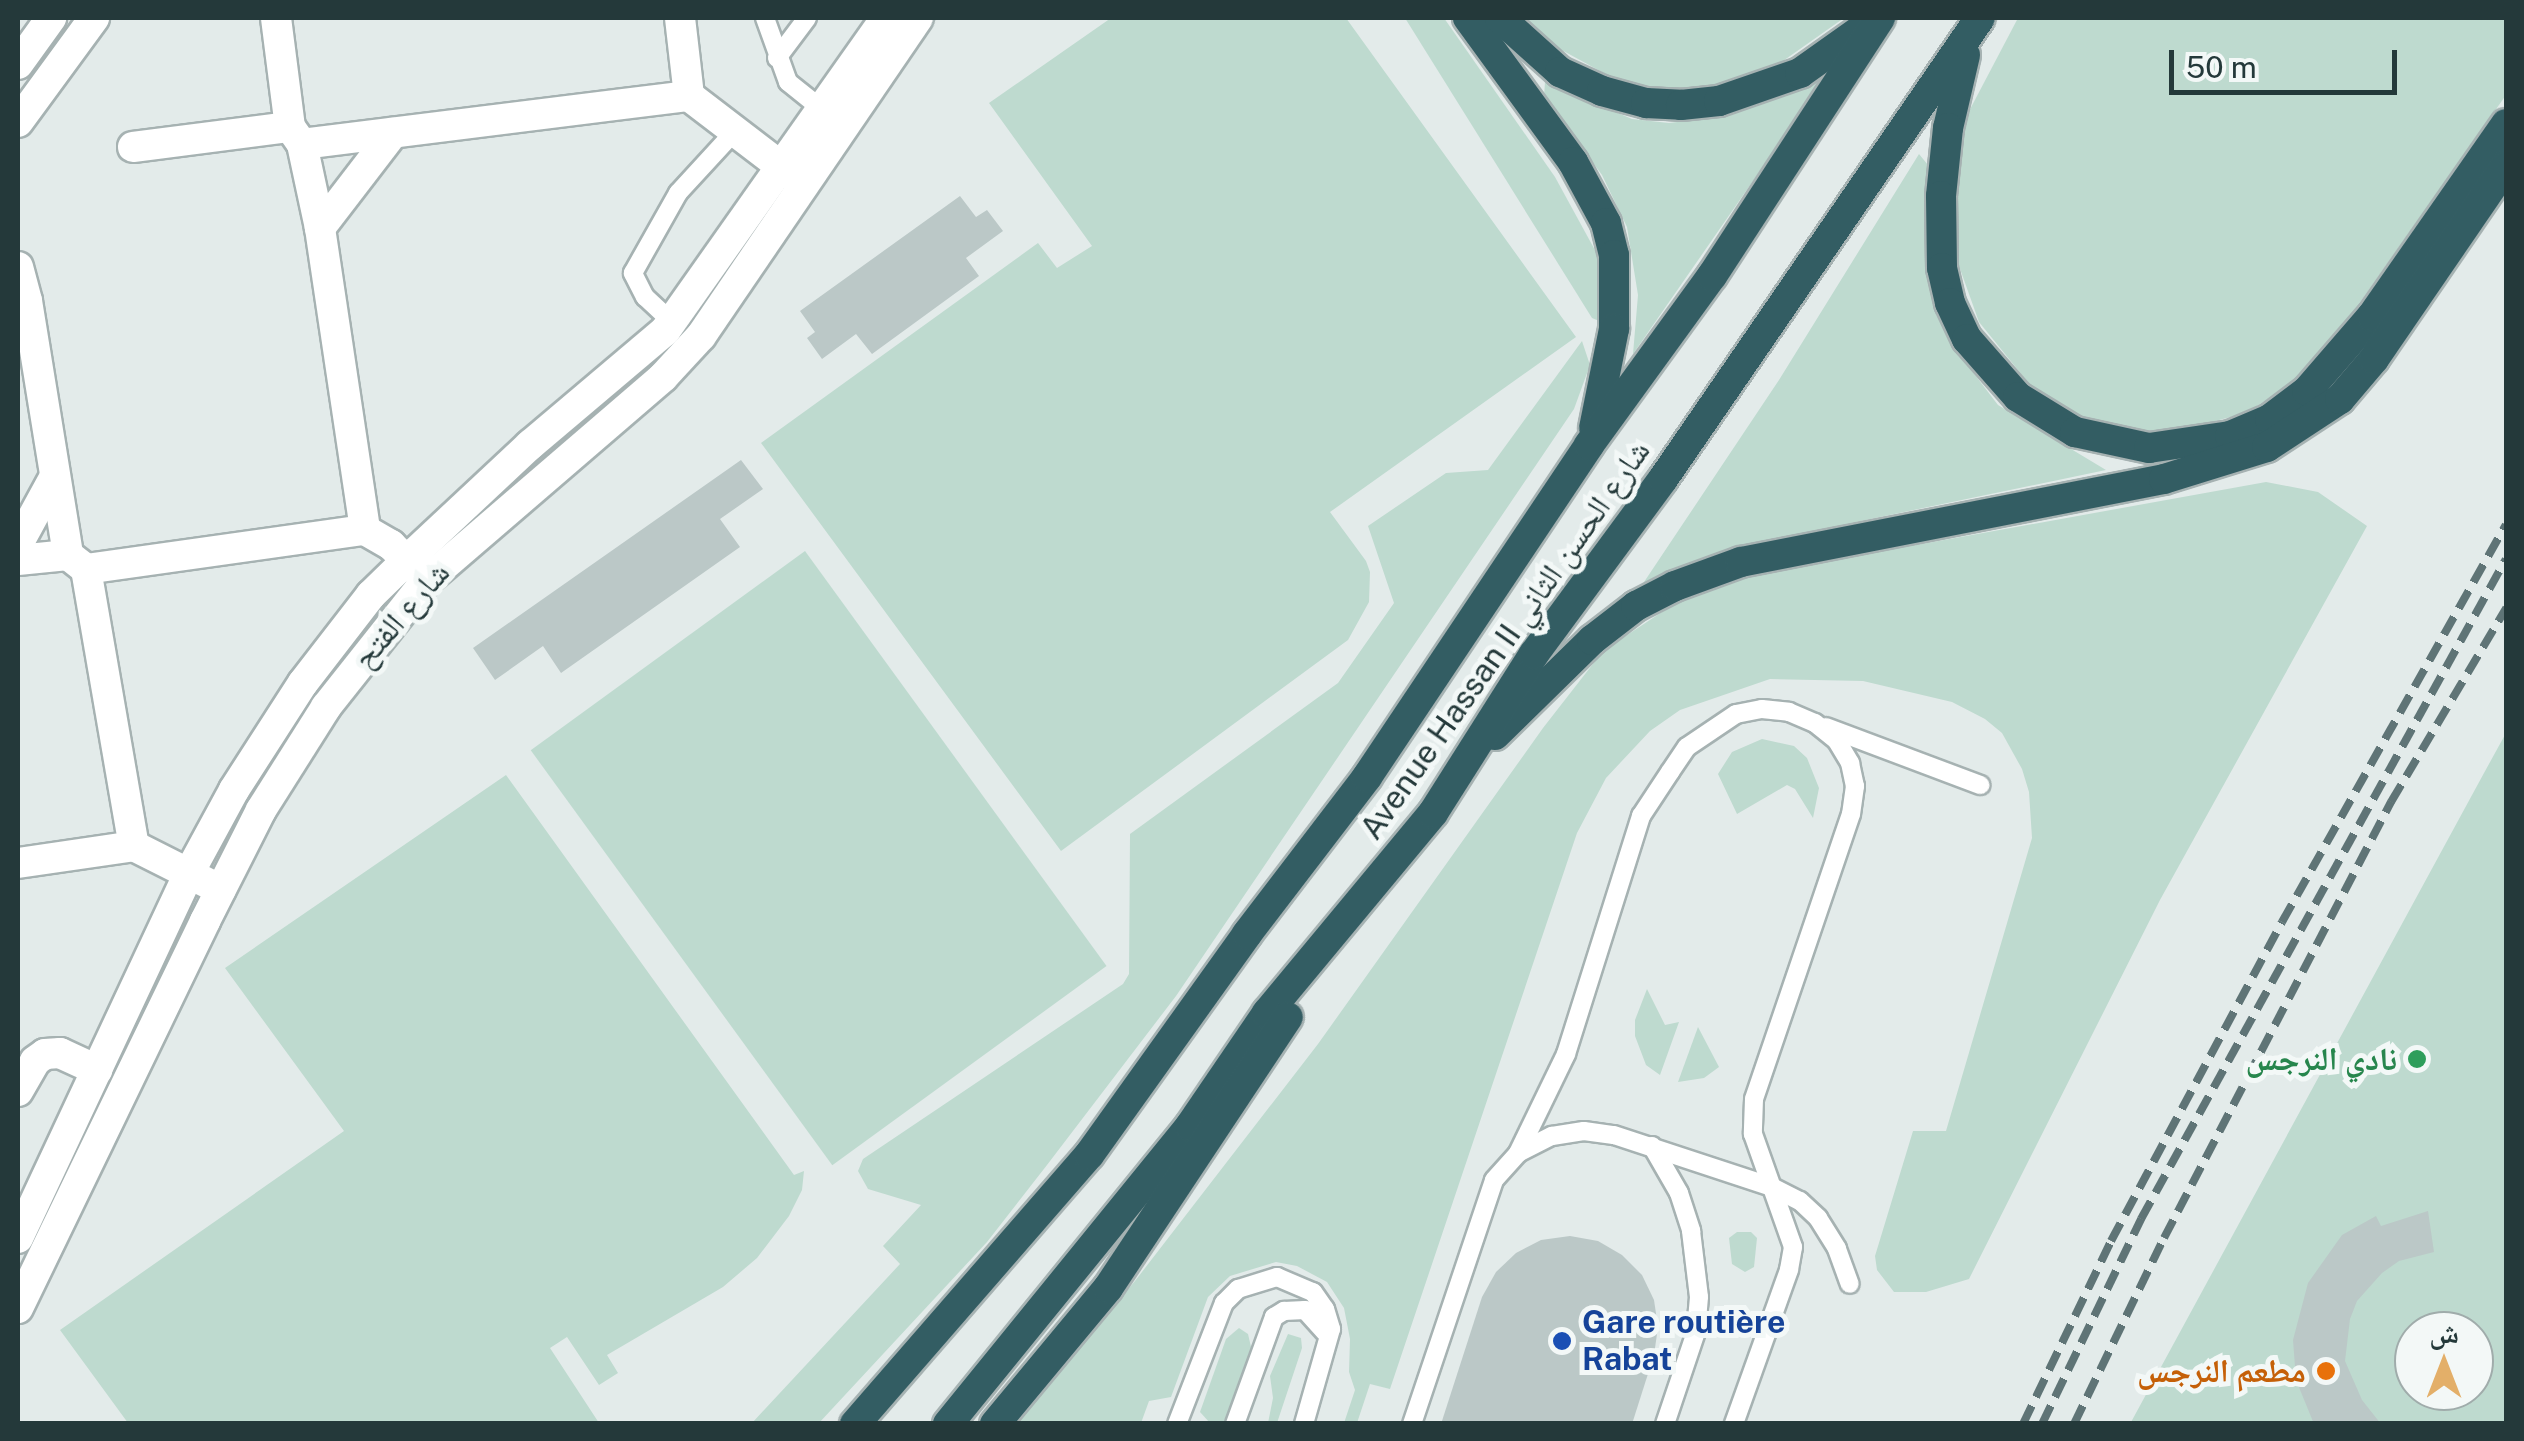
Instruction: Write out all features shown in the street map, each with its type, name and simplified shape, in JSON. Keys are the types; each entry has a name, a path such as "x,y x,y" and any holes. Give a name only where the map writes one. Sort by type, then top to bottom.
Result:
{"highway":[{"path":"1468,18 1573,162 1606,223 1614,266 1614,328 1589,445"},
{"path":"1500,18 1560,72 1602,91 1646,103 1680,105 1719,101 1800,74 1832,55 1878,18"},
{"name":"Avenue Hassan II شارع الحسن الثاني","path":"855,1424 1089,1155 1247,934 1367,777 1589,445 1712,276 1878,18"},
{"path":"1975,26 1948,128 1941,196 1942,268 1950,303 1967,339 2018,397 2075,432 2110,443 2149,448 2230,436 2270,419 2307,391 2372,316 2506,124"},
{"name":"Avenue Hassan II شارع الحسن الثاني","path":"948,1424 1178,1140 1267,1013 1433,813 1534,654 1653,494 1975,26"},
{"path":"1474,752 1538,697 1592,640 1636,606 1675,586 1741,562 2164,479 2266,448 2340,399 2374,359 2506,166"},
{"path":"994,1424 1108,1288 1288,1018 1331,935"}],"street":[{"path":"18,64 51,18"},
{"path":"18,122 94,18"},
{"path":"276,18 296,135 320,228 365,530"},
{"path":"680,18 690,96 793,176"},
{"name":"شارع الفتح","path":"18,1238 189,873 234,790 303,683 371,595 416,571 595,433 663,377 701,336 793,176 833,117 886,18"},
{"name":"شارع الفتح","path":"833,117 918,18"},
{"path":"133,147 296,135 392,133 690,96"},
{"path":"320,228 392,133"},
{"name":"شارع الفتح","path":"18,1304 220,890 301,744 416,571 577,408 672,322 793,176"},
{"path":"18,267 28,301 54,478 77,562 134,846"},
{"path":"577,408 595,433"},
{"path":"18,544 54,478"},
{"path":"18,560 77,562 365,530 391,545 416,571"},
{"path":"18,863 134,846 220,890"},
{"path":"18,1092 35,1061 45,1054 60,1053 96,1070"}],"lane":[{"path":"765,18 788,82 833,117"},
{"path":"778,58 807,18"},
{"path":"672,322 645,297 633,273 678,193 734,132"},
{"path":"1412,1424 1494,1180 1518,1153 1566,1054 1641,816 1687,747 1736,714 1762,709 1789,712 1980,786"},
{"path":"1734,1424 1785,1282 1793,1248 1753,1134 1754,1099 1851,814 1855,786 1850,763 1838,742 1815,723"},
{"path":"1518,1153 1552,1136 1584,1131 1652,1146 1772,1187 1800,1202 1818,1218 1838,1249 1850,1284"},
{"path":"1652,1146 1685,1212 1699,1296 1696,1332 1665,1424"},
{"path":"1177,1424 1212,1323 1238,1289 1277,1277 1313,1292 1325,1309 1330,1342 1304,1424"},
{"path":"1235,1424 1274,1317 1284,1311 1305,1310 1321,1323 1330,1342"}],"green space":[{"path":"1111,18 1346,18 1576,337 1330,512 1370,572 1369,602 1348,640 1061,851 761,443 1038,243 1057,268 1092,246 989,103"},
{"path":"1405,18 1444,18 1555,177 1596,252 1603,279 1604,323 1592,318"},
{"path":"1521,18 1844,18 1776,66 1698,90 1651,89 1611,77 1547,42"},
{"path":"2018,18 2506,18 2506,95 2320,359 2296,381 2246,413 2177,431 2140,430 2080,417 2035,391 1979,322 1959,266 1953,180 1967,115"},
{"path":"1823,79 1633,354 1638,295 1627,227 1602,175 1544,96 1545,82 1632,119 1669,123 1711,118"},
{"path":"1919,154 1928,165 1932,298 1949,341 1998,405 2106,470 1731,548 1638,591 1779,380"},
{"path":"1582,341 1590,365 1574,409 1176,996 1047,1165 987,1242 819,1423 752,1423 900,1264 883,1246 921,1205 868,1189 858,1171 863,1159 1123,984 1129,974 1130,834 1338,683 1394,603 1368,526 1446,473 1488,470"},
{"path":"2266,482 2318,492 2367,526 2160,900 1969,1279 1926,1292 1894,1292 1877,1270 1875,1256 1913,1131 1946,1131 2032,838 2029,792 2022,769 2002,733 1952,702 1863,681 1770,679 1680,710 1650,731 1606,778 1577,833 1390,1389 1370,1384 1357,1423 1344,1423 1355,1390 1349,1372 1350,1339 1344,1308 1327,1282 1297,1266 1276,1262 1230,1276 1208,1297 1171,1397 1149,1401 1141,1423 1015,1424 1135,1281 1318,1044 1543,728 1603,651 1665,610 1711,587 1745,576"},
{"path":"805,551 1107,966 832,1165 531,750"},
{"name":"نادي النرجس","path":"2506,733 2506,1423 2130,1424"},
{"path":"1762,739 1794,746 1807,758 1819,788 1813,818 1795,789 1787,785 1737,814 1718,774 1732,752"},
{"path":"506,775 794,1175 804,1171 802,1190 789,1216 757,1258 723,1287 607,1355 618,1373 599,1385 567,1337 550,1348 599,1423 128,1423 60,1330 344,1131 225,968"},
{"path":"1647,989 1665,1025 1679,1022 1660,1075 1646,1065 1635,1036 1635,1020"},
{"path":"1698,1027 1719,1067 1704,1078 1678,1082"},
{"path":"1737,1232 1751,1232 1757,1238 1754,1267 1745,1272 1732,1264 1729,1238"},
{"path":"1239,1328 1248,1334 1251,1347 1228,1423 1210,1423 1200,1412 1226,1339"},
{"path":"1288,1334 1301,1338 1302,1348 1277,1423 1268,1423 1273,1398 1270,1376"}],"building":[{"path":"960,196 976,217 987,210 1003,231 966,258 979,276 872,354 856,334 822,359 807,338 815,332 800,311"},
{"path":"741,460 763,489 720,519 740,547 561,673 543,646 495,680 473,648"},
{"path":"2428,1211 2434,1252 2399,1261 2382,1273 2357,1301 2350,1319 2345,1361 2362,1400 2381,1424 2314,1424 2296,1380 2293,1340 2308,1283 2342,1235 2376,1216 2381,1226"},
{"name":"Gare routière Rabat","path":"1570,1236 1598,1241 1622,1255 1642,1275 1654,1300 1658,1327 1654,1355 1632,1424 1441,1424 1482,1297 1496,1272 1516,1253 1541,1240"}],"railway":[{"path":"2023,1424 2111,1241 2282,922 2506,525"},
{"path":"2042,1424 2141,1219 2506,559"},
{"path":"2074,1424 2164,1238 2391,802 2506,608"}],"place":[{"name":"نادي النرجس","path":"2417,1059"},
{"name":"Gare routière Rabat","path":"1562,1341"},
{"name":"مطعم النرجس","path":"2326,1371"}]}
